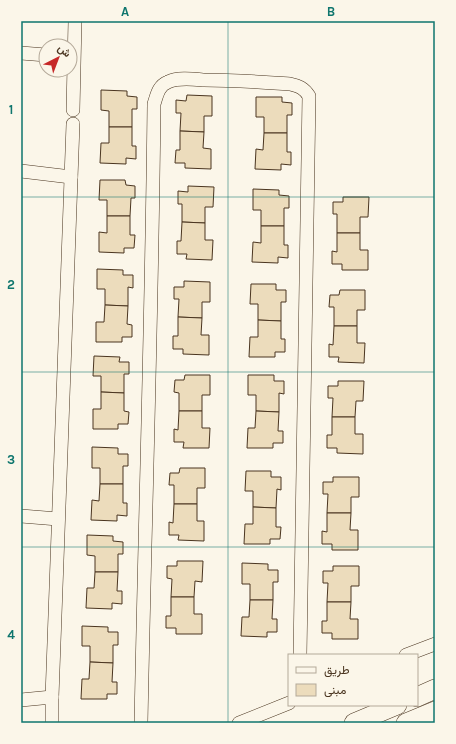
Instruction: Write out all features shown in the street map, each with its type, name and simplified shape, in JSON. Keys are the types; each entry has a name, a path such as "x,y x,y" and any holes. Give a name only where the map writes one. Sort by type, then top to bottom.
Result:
{"main road":[{"path":"418,697 435,689"},
{"path":"354,723 395,706"},
{"path":"406,723 435,711"}],"street":[{"path":"74,38 75,21"},
{"path":"21,53 38,54"},
{"path":"72,78 73,110"},
{"path":"141,723 152,264 154,104 162,85 172,80 212,80 290,84 299,86 306,90 309,96 300,654"},
{"path":"52,723 73,124"},
{"path":"21,171 71,177"},
{"path":"21,516 58,519"},
{"path":"409,654 435,644"},
{"path":"21,700 52,696"},
{"path":"239,723 288,703"}],"building":[{"path":"101,90 127,91 127,96 137,97 137,109 132,109 132,127 109,127 109,111 101,110"},
{"path":"187,95 212,96 212,116 204,116 204,132 180,131 181,113 176,113 176,100 186,101"},
{"path":"256,97 282,97 282,102 292,103 292,115 287,115 287,133 264,133 264,117 256,117"},
{"path":"109,127 132,127 132,146 136,146 136,159 126,158 126,164 100,163 101,143 109,143"},
{"path":"180,131 204,132 203,148 211,149 211,169 185,168 185,163 175,163 176,150 180,150"},
{"path":"264,133 287,133 287,152 291,152 291,165 281,164 281,170 255,169 256,149 263,150"},
{"path":"100,180 125,180 126,185 135,186 135,198 131,198 130,216 107,216 107,200 99,200"},
{"path":"188,186 214,187 213,207 205,207 205,223 182,222 182,204 178,204 178,191 188,192"},
{"path":"253,189 279,190 279,195 289,196 289,208 284,208 284,226 261,226 261,210 253,210"},
{"path":"343,197 369,197 368,217 360,217 360,233 337,233 337,214 333,214 333,202 343,202"},
{"path":"107,216 130,216 130,235 135,235 134,248 124,248 124,253 99,252 99,232 107,233"},
{"path":"182,222 205,223 205,240 213,240 212,260 186,259 187,254 177,254 177,241 181,241"},
{"path":"261,226 284,226 284,245 288,245 288,258 278,257 278,263 252,262 253,242 261,243"},
{"path":"337,233 360,233 360,250 368,250 368,270 342,270 342,264 332,264 332,251 337,252"},
{"path":"97,269 123,270 123,275 133,275 133,288 128,287 128,306 105,305 105,289 97,289"},
{"path":"184,281 210,282 210,302 202,302 202,318 178,317 179,299 174,299 174,287 184,287"},
{"path":"251,284 276,284 276,290 286,290 286,302 281,302 281,321 258,320 258,304 250,304"},
{"path":"340,290 365,290 365,310 357,310 357,326 334,326 334,307 329,307 330,295 339,295"},
{"path":"105,305 128,306 127,324 132,325 132,337 122,337 122,342 96,342 96,322 104,322"},
{"path":"178,317 202,318 201,335 209,335 209,355 183,354 183,349 173,349 173,336 178,336"},
{"path":"258,320 281,321 281,339 285,339 285,352 275,352 275,357 249,357 250,337 258,337"},
{"path":"334,326 357,326 357,343 365,343 364,363 338,362 339,357 329,357 329,344 333,345"},
{"path":"94,356 120,357 119,362 129,362 129,374 124,374 124,393 101,392 101,376 93,376"},
{"path":"185,375 210,375 210,395 202,395 202,411 179,411 179,393 174,392 175,380 184,380"},
{"path":"248,375 274,375 274,381 284,381 284,394 279,393 279,412 256,411 256,395 248,395"},
{"path":"338,381 364,381 363,401 356,401 355,417 332,417 333,398 328,398 328,386 338,386"},
{"path":"101,392 124,393 124,411 129,412 128,424 118,424 118,429 93,429 93,409 101,409"},
{"path":"179,411 202,411 202,428 210,428 209,448 183,448 184,442 174,442 174,429 178,430"},
{"path":"256,411 279,412 278,431 283,431 283,443 273,443 273,448 247,448 248,428 255,428"},
{"path":"332,417 355,417 355,434 363,434 363,454 337,453 337,448 327,448 327,435 332,435"},
{"path":"92,447 118,448 118,454 128,454 128,466 123,466 123,484 100,484 100,468 92,468"},
{"path":"180,468 205,468 205,488 197,488 197,504 174,504 174,485 169,485 170,473 179,473"},
{"path":"246,471 271,471 271,477 281,477 281,490 277,489 276,508 253,507 253,491 245,491"},
{"path":"333,477 359,477 359,497 351,497 351,513 327,513 328,494 323,494 323,482 333,482"},
{"path":"100,484 123,484 123,503 127,503 127,516 117,515 117,521 91,520 92,500 99,501"},
{"path":"174,504 197,504 197,521 204,521 204,541 178,540 179,535 169,535 169,522 173,523"},
{"path":"253,507 276,508 276,527 281,527 280,539 270,539 270,544 244,544 245,524 253,524"},
{"path":"327,513 351,513 350,530 358,530 358,550 332,550 332,544 322,544 322,531 327,532"},
{"path":"87,535 113,536 113,541 123,542 123,554 118,554 118,572 95,572 95,556 87,555"},
{"path":"177,561 203,561 202,582 195,581 194,597 171,597 172,579 167,578 167,566 177,566"},
{"path":"242,563 268,564 268,570 278,570 278,582 273,582 273,600 250,600 250,584 242,584"},
{"path":"333,566 359,566 359,586 351,586 351,602 327,602 328,583 323,583 323,571 333,571"},
{"path":"95,572 118,572 117,591 122,591 122,604 112,603 112,609 86,608 87,588 94,588"},
{"path":"171,597 194,597 194,614 202,614 202,634 176,634 176,628 166,628 166,616 171,616"},
{"path":"250,600 273,600 272,619 277,619 277,632 267,632 267,637 241,636 242,617 249,617"},
{"path":"327,602 351,602 350,619 358,619 358,639 332,639 332,633 322,633 322,621 327,621"},
{"path":"82,626 108,627 108,632 118,632 118,645 113,645 113,663 90,662 90,646 82,646"},
{"path":"90,662 113,663 112,682 117,682 117,694 107,694 107,699 81,699 82,679 89,679"}]}
